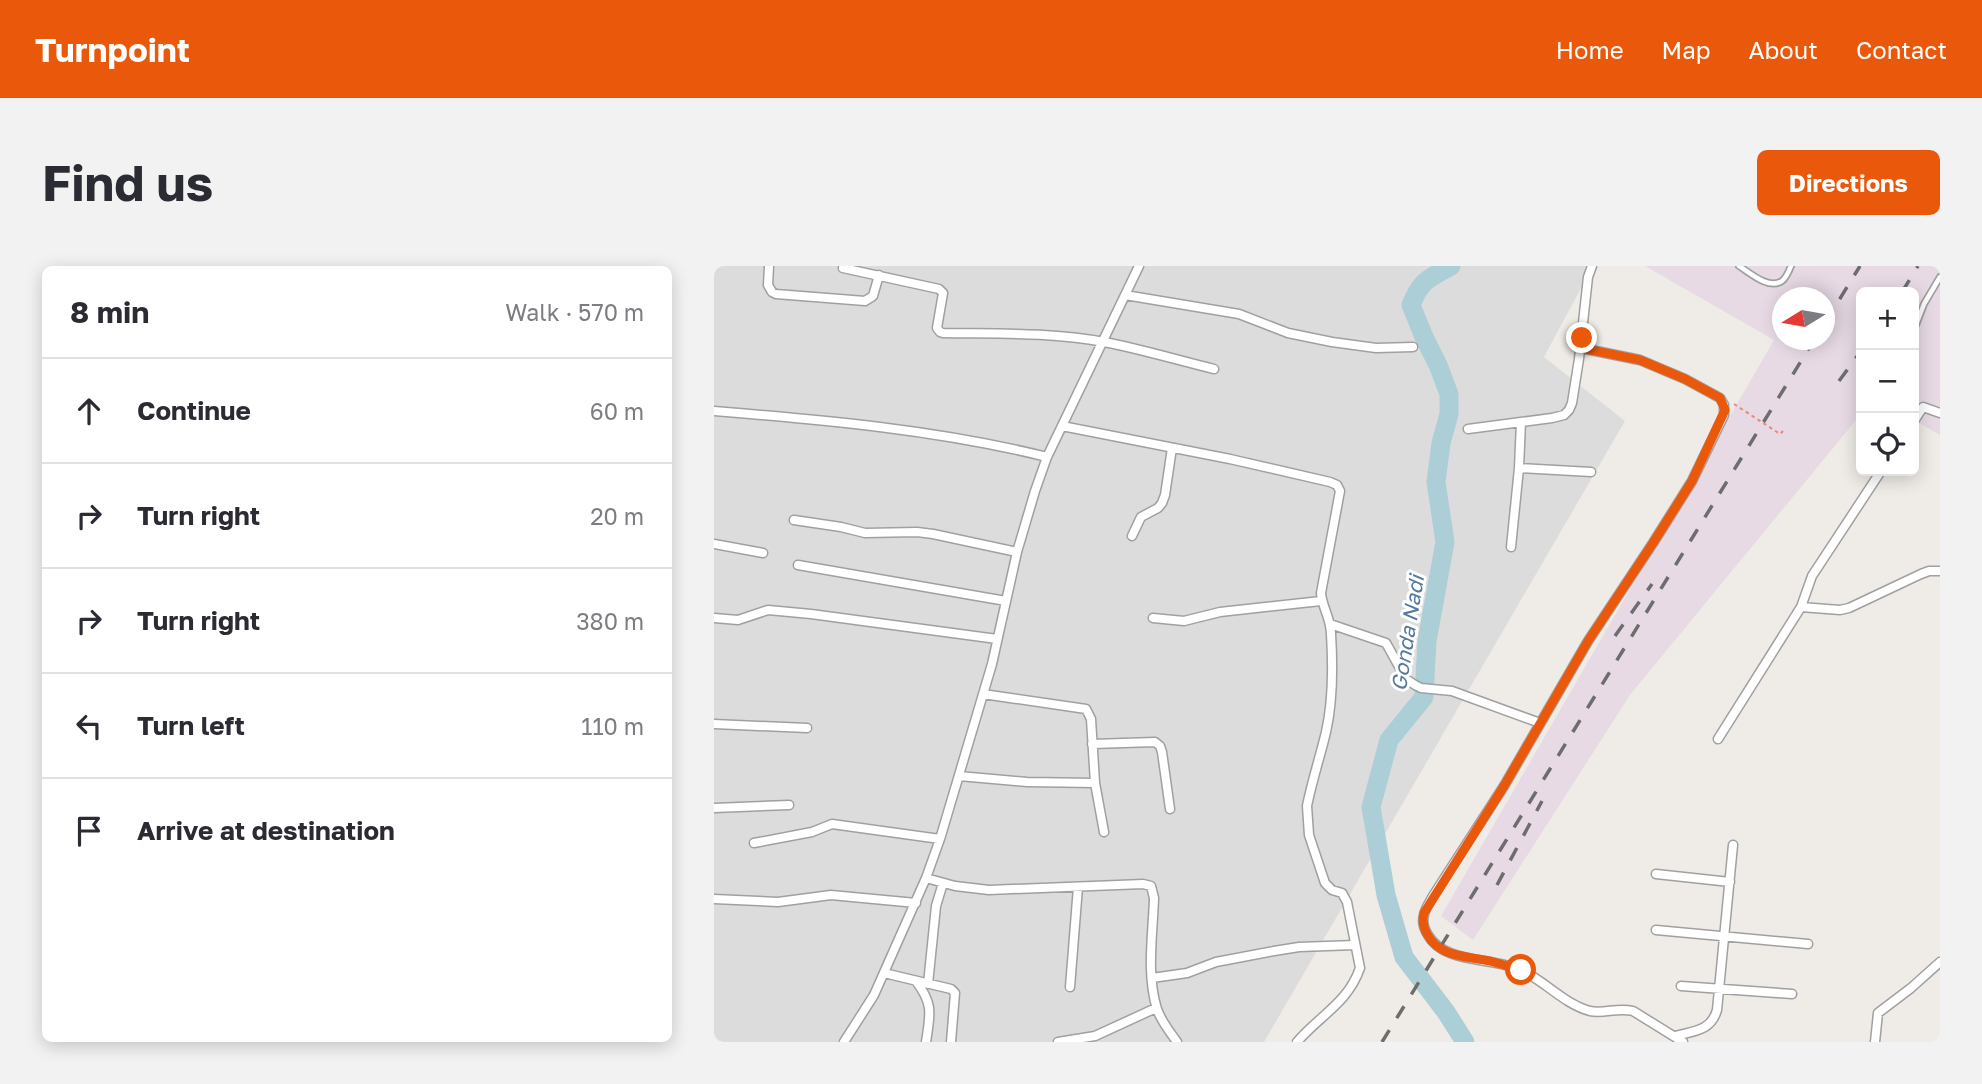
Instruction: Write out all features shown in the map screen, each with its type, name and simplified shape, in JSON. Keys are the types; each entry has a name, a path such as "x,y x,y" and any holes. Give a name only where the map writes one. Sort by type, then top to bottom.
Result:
{"street":[{"path":"769,266 768,285 776,294 865,301 873,296 879,275"},
{"path":"844,1042 874,995 926,878 983,694 1017,552 1035,491 1047,457 1139,266"},
{"path":"1468,429 1552,418 1564,415 1569,410 1581,348 1588,277 1592,266"},
{"path":"843,268 942,291 937,328 940,332 1027,334 1103,342 1214,369"},
{"path":"1125,295 1240,314 1288,333 1332,342 1376,348 1413,347"},
{"path":"1581,348 1640,360 1685,379 1720,398 1723,401 1724,415 1692,481 1588,641 1498,797 1433,896 1423,920 1425,930 1436,947 1450,954 1512,967 1532,976 1575,1005 1597,1012 1625,1009 1633,1011 1683,1042"},
{"path":"1919,413 1923,407 1940,413"},
{"path":"714,411 930,434 982,442 1047,457"},
{"path":"1511,547 1521,422"},
{"path":"1062,426 1243,462 1337,485 1340,497 1322,580 1321,601 1330,624 1331,697 1326,730 1307,806 1307,818 1309,835 1325,883 1332,890 1342,893 1347,902 1360,968 1343,999 1297,1042"},
{"path":"1132,536 1141,517 1158,508 1166,495 1172,448"},
{"path":"1519,468 1591,472"},
{"path":"1718,739 1801,607 1812,576 1878,476"},
{"path":"794,520 865,533 933,534 1017,552"},
{"path":"714,544 763,553"},
{"path":"1801,607 1840,610 1849,608 1920,573 1939,571 1940,559"},
{"path":"798,565 1006,601"},
{"path":"1153,618 1184,621 1220,612 1321,601"},
{"path":"714,618 738,620 768,610 998,639"},
{"path":"1330,624 1386,643 1406,679 1421,688 1452,691 1540,723"},
{"path":"983,694 1086,709 1091,719 1095,783 1104,832"},
{"path":"714,724 807,728"},
{"path":"1092,744 1155,742 1160,746 1170,808"},
{"path":"959,776 1027,782 1095,783"},
{"path":"714,808 789,805"},
{"path":"754,843 812,832 832,824 940,839"},
{"path":"1675,1036 1705,1028 1714,1020 1733,845"},
{"path":"1656,874 1730,882"},
{"path":"926,878 954,886 989,890 1143,884 1151,886 1154,898 1152,978 1156,1008 1177,1042"},
{"path":"928,984 936,906 943,883"},
{"path":"1070,988 1078,887"},
{"path":"714,899 778,902 831,895 916,903"},
{"path":"1656,930 1808,944"},
{"path":"1152,978 1187,973 1216,962 1274,951 1299,947 1355,945"},
{"path":"1875,1042 1878,1013 1940,962"},
{"path":"884,973 951,989 955,993 951,1042"},
{"path":"916,981 926,995 929,1006 926,1042"},
{"path":"1681,986 1792,994"},
{"path":"1058,1042 1095,1036 1156,1008"}],"lane":[{"path":"1739,266 1764,282 1776,283 1784,279 1791,266"},
{"path":"1919,317 1940,277"},
{"path":"1919,405 1923,407"}],"path":[{"path":"1723,401 1732,402 1780,434 1783,430"}],"shaded area":[{"path":"714,266 1593,266 1544,357 1625,421 1264,1042 714,1042"},
{"path":"1645,266 1940,266 1940,435 1919,423 1919,287 1856,287 1856,420 1630,695 1473,940 1441,916 1772,343 1772,350 1835,350 1835,287 1772,287 1772,339"}],"waterway":[{"name":"Gonda Nadi","path":"1451,266 1426,281 1411,305 1449,394 1449,414 1441,443 1436,482 1445,542 1427,641 1424,697 1389,740 1371,807 1386,895 1404,957 1465,1042"}],"railway":[{"path":"1835,307 1860,266"},
{"path":"1905,287 1918,266"},
{"path":"1382,1042 1808,350"},
{"path":"1839,381 1856,358"},
{"path":"1615,636 1652,584"},
{"path":"1497,885 1542,801"}],"route":[{"path":"1521,970 1450,954 1436,947 1425,930 1424,913 1504,786 1588,641 1692,481 1725,410 1720,398 1685,379 1640,360 1581,348 1582,338"}]}
